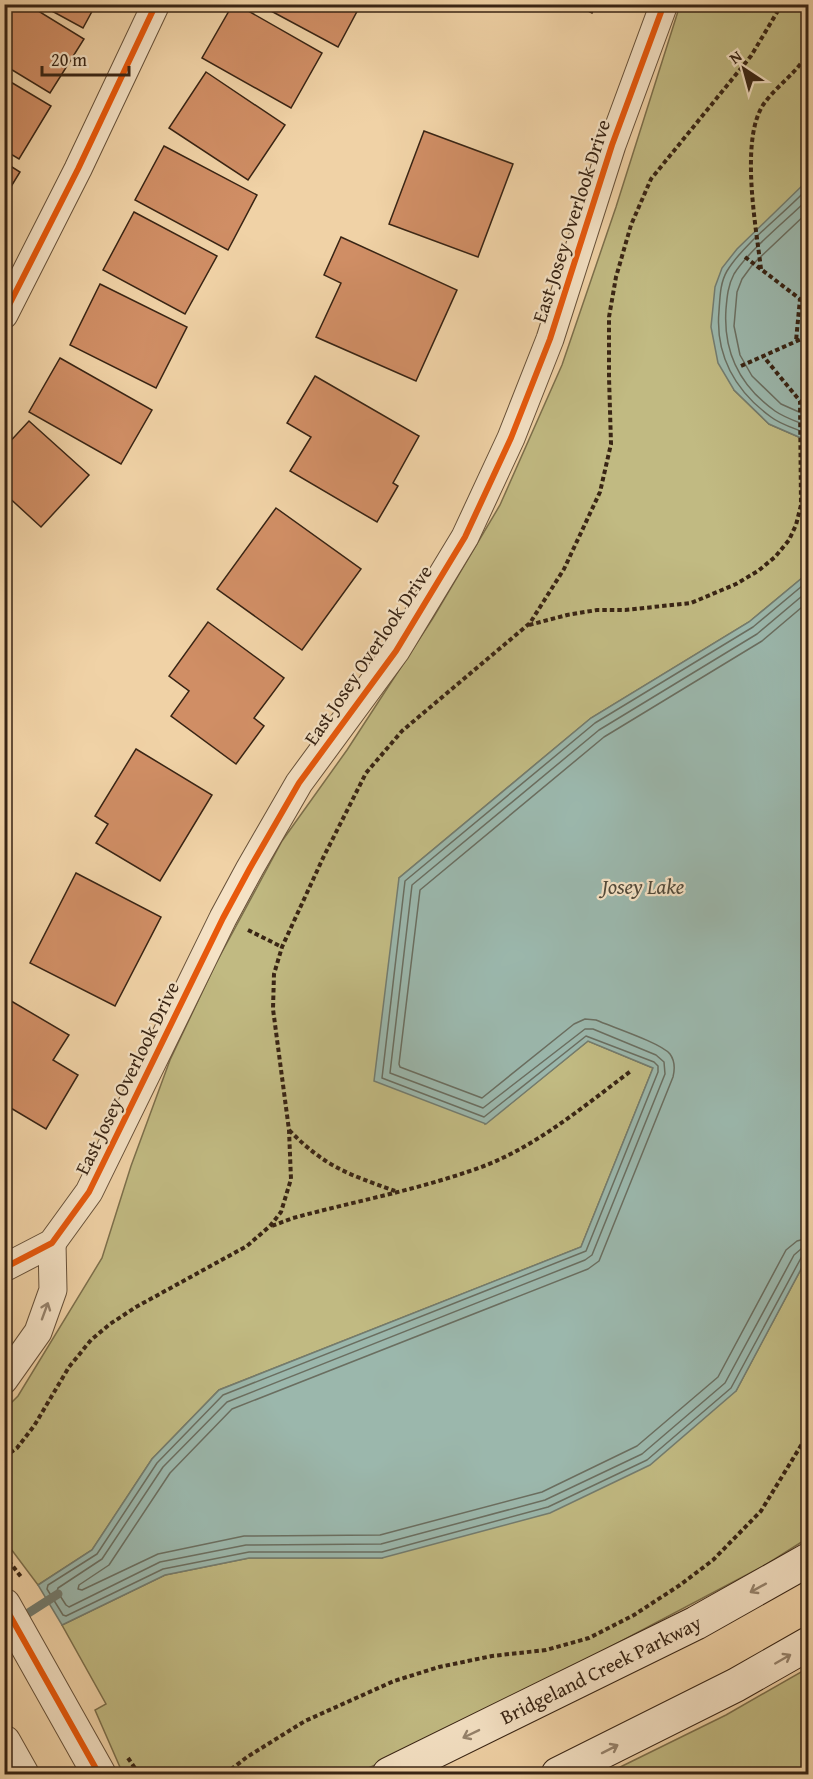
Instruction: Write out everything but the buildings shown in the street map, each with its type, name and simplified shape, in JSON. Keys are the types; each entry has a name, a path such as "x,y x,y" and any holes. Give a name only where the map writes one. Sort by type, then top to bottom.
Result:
{"main road":[{"name":"Bridgeland Creek Parkway","path":"389,1774 696,1623 808,1560"},
{"path":"4,1605 99,1774"},
{"path":"558,1774 736,1685 808,1644"}],"street":[{"path":"4,315 78,169 156,4"},
{"name":"East Josey Overlook Drive","path":"4,1268 52,1243 89,1192 223,918 299,783 396,651 465,537 511,438 550,339 612,144 664,4"},
{"path":"9,1364 38,1332 53,1290 52,1243"}],"path":[{"path":"4,1457 17,1448 34,1426 69,1367 91,1340 136,1307 247,1246 270,1226 281,1212 291,1179 289,1130 273,1009 274,974 282,947 366,773 402,731 530,623 564,568 600,492 611,444 609,317 616,277 631,225 651,179 751,56 782,4"},
{"path":"760,269 754,207 752,132 764,103 808,53"},
{"path":"745,257 800,299 796,341"},
{"path":"741,366 808,336"},
{"path":"526,626 597,610 626,610 691,603 736,584 758,571 775,557 789,540 801,505 800,401 763,356"},
{"path":"223,918 282,947"},
{"path":"270,1226 484,1165 513,1152 553,1129 631,1071"},
{"path":"289,1130 323,1161 341,1171 396,1191"},
{"path":"225,1774 305,1720 394,1681 492,1656 546,1650 589,1638 634,1615 713,1560 761,1511 808,1434"}],"shaded area":[{"path":"680,5 808,5 808,180 799,190 734,390 769,424 808,441 808,573 749,622 591,718 399,878 485,1124 588,1041 653,1068 581,1247 219,1390 152,1459 92,1550 38,1585 5,1541 5,1409 18,1396 102,1258 131,1166 170,1060 215,965 282,841 347,750 433,618 500,505 562,365 616,207"},
{"path":"808,1256 808,1538 767,1564 487,1712 356,1774 123,1774 95,1710 106,1704 62,1625 165,1575 249,1558 382,1558 736,1391"},
{"path":"808,1668 808,1774 606,1774 726,1715"}],"water":[{"path":"808,180 808,441 769,424 734,390 718,363 711,327 715,287 722,268 737,249"},
{"name":"Josey Lake","path":"808,573 808,1256 736,1391 650,1465 550,1513 382,1558 249,1558 165,1575 62,1625 38,1585 92,1550 152,1459 219,1390 581,1247 653,1068 588,1041 486,1124 374,1081 399,878 591,718 749,622"}],"waterway":[{"path":"19,1619 58,1594"}],"cycle path":[{"path":"4,315 78,169 156,4"},
{"path":"4,1268 52,1243 89,1192 223,918 250,868 299,783 396,651 465,537 511,438 550,339 612,145 664,4"},
{"path":"4,1605 99,1774"}]}
